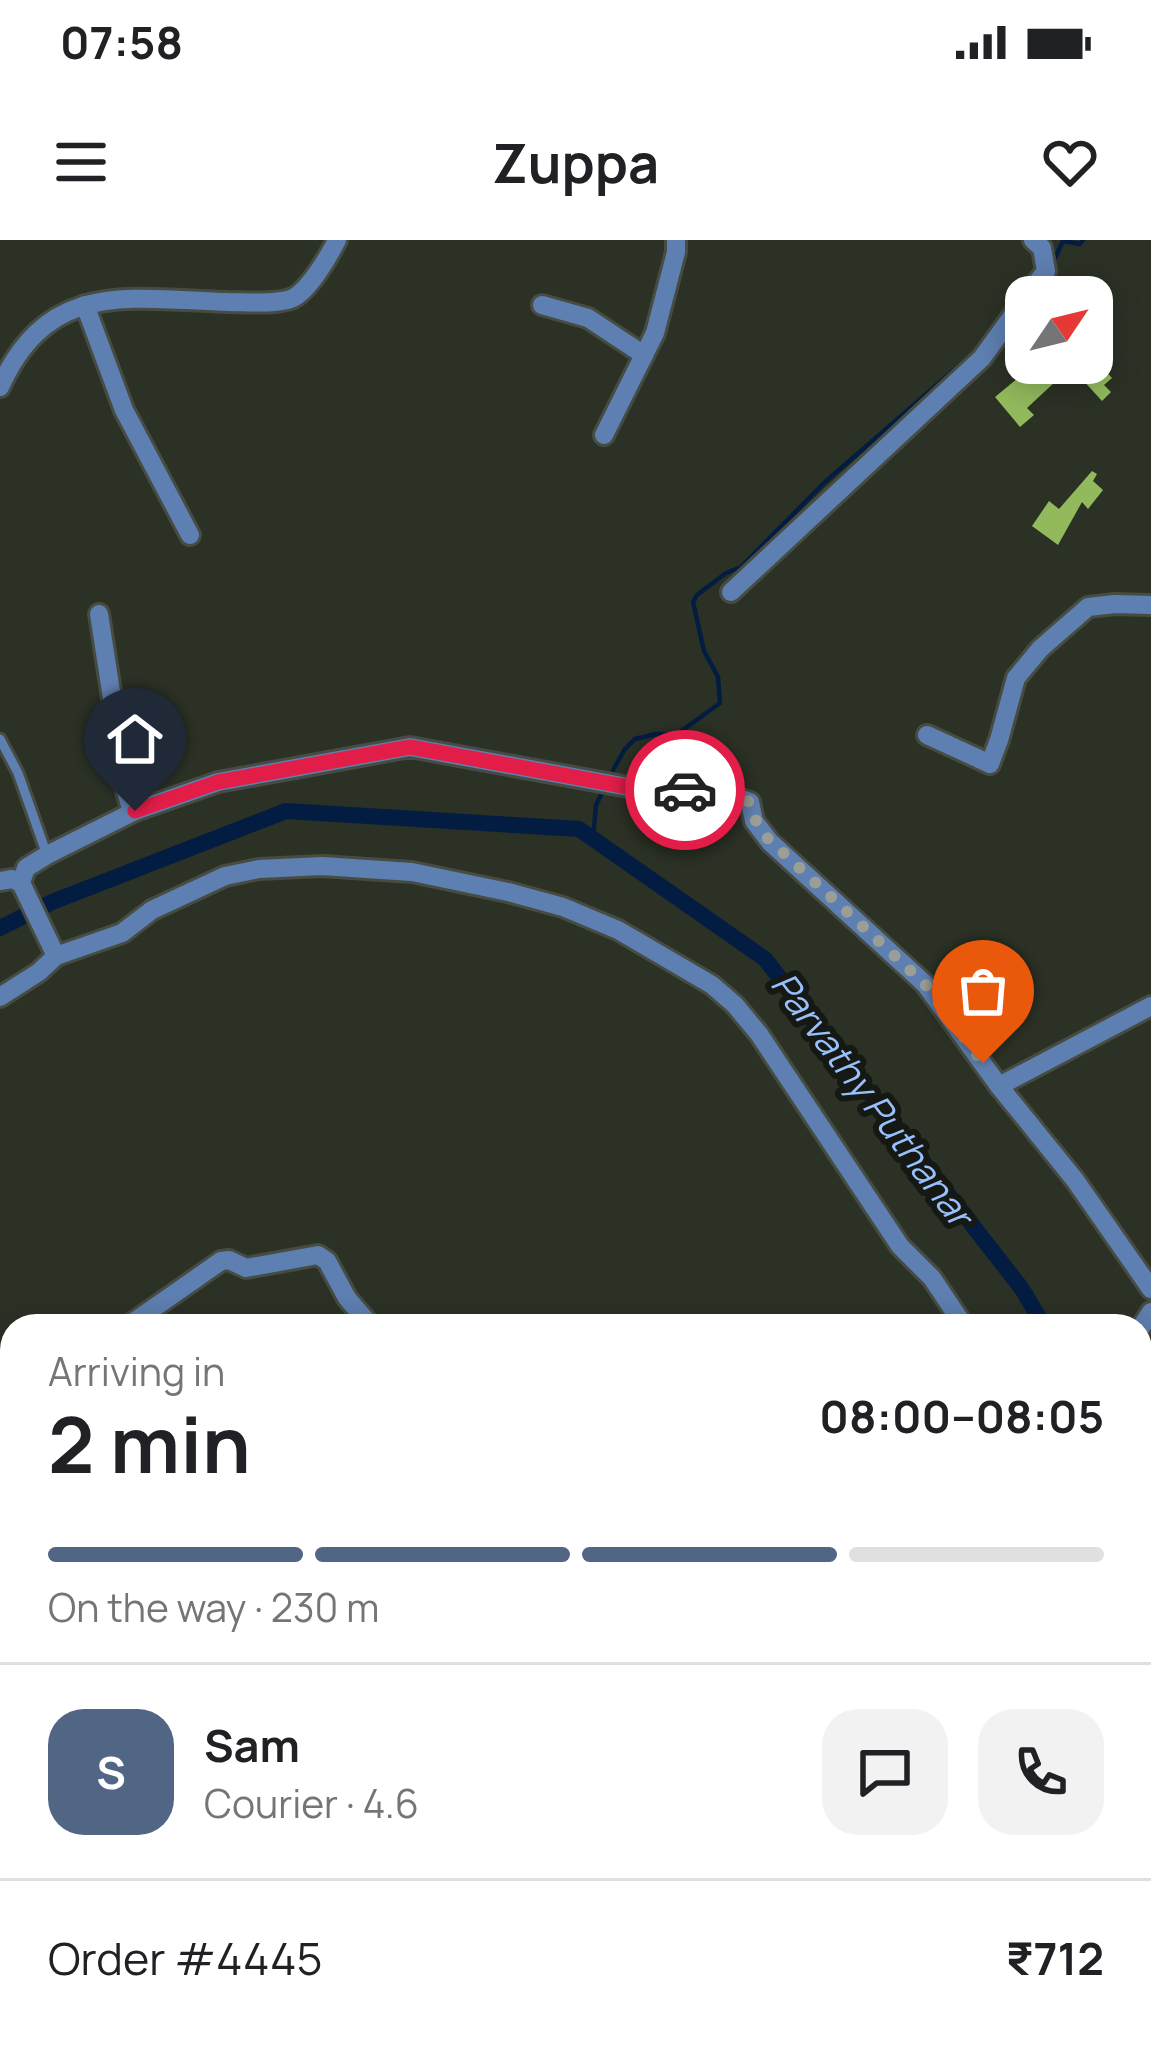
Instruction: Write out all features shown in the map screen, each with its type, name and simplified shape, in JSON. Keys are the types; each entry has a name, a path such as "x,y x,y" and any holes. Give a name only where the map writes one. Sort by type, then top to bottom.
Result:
{"street":[{"path":"0,387 26,340 52,320 85,305 112,298 255,302 294,298 325,265 337,240"},
{"path":"604,435 655,333 676,240"},
{"path":"1033,240 1042,248 1046,271 1042,276"},
{"path":"85,305 124,410 190,535"},
{"path":"542,305 588,318 644,355"},
{"path":"731,592 982,358 1005,326"},
{"path":"927,735 990,764 1016,678 1040,649 1088,608 1151,605"},
{"path":"100,614 127,795 135,811"},
{"path":"21,883 26,868 135,811 218,782 410,747 639,789 725,793 750,802 754,821 770,842 925,984 1151,1288"},
{"path":"0,997 39,972 53,949 122,933 152,910 225,876 259,869 322,866 412,872 563,907 658,952 735,1005 900,1246 932,1278 956,1314"},
{"path":"0,881 21,883 53,949"},
{"path":"1000,1086 1151,1006"},
{"path":"145,1314 221,1261 246,1268 315,1256 327,1261 360,1314"}],"lane":[{"path":"0,739 18,773 47,855"}],"building":[{"path":"1011,384 1053,384 1027,408 1034,415 1020,427 995,397"},
{"path":"1086,384 1105,384 1111,392 1102,401"},
{"path":"1092,471 1097,474 1093,481 1103,490 1088,509 1082,502 1058,545 1032,526 1049,501 1059,509"}],"waterway":[{"path":"1055,258 1063,241 1080,244 1083,240"},
{"path":"613,770 635,739 676,735 720,703 718,677 704,651 693,602 697,595 741,567 825,482 976,351"},
{"path":"593,839 602,793"},
{"name":"Parvathy Puthanar","path":"0,928 52,902 286,811 579,829 765,959 1037,1314"}],"way so far":[{"path":"685,790 725,793 750,802 763,834 925,984 983,1063"}],"route":[{"path":"135,811 218,782 410,747 639,789 685,790"}]}
